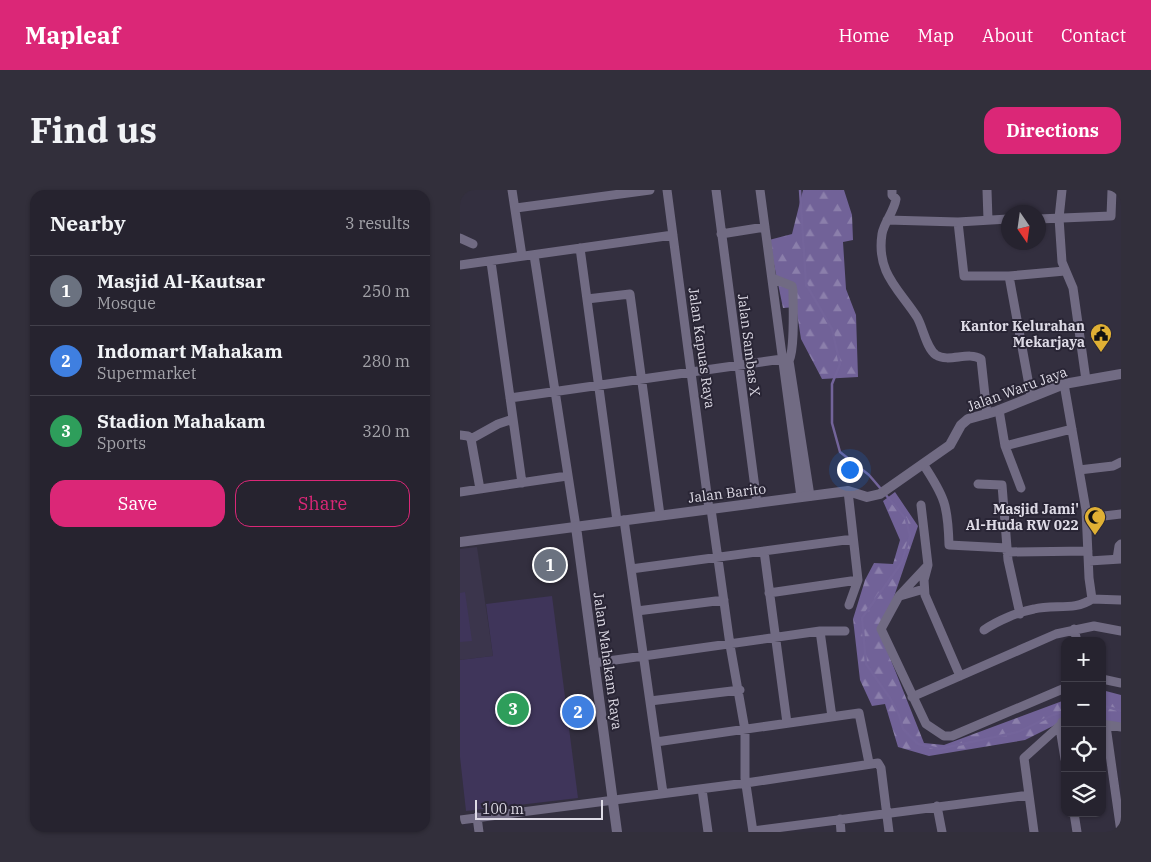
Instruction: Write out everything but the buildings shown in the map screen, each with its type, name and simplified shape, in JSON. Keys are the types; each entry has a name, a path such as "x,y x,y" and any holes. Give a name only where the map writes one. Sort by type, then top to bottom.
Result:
{"street":[{"path":"512,190 522,256"},
{"path":"516,208 650,190"},
{"name":"Jalan Kapuas Raya","path":"667,190 717,558 730,645 740,690 745,730 746,783 753,832"},
{"name":"Jalan Sambas X","path":"716,190 737,366 757,503"},
{"path":"760,190 782,359 805,497"},
{"path":"892,190 892,195 896,199 895,205 882,232 888,276 916,316 935,354 942,358 972,357 980,359 988,414"},
{"path":"987,190 988,220"},
{"path":"1062,190 1059,218 1065,271 1073,288 1086,380"},
{"path":"1046,219 1111,216 1112,190"},
{"path":"887,220 958,222 1001,219"},
{"path":"958,222 964,276 1009,276 1065,271"},
{"path":"721,234 765,227"},
{"path":"460,265 673,235"},
{"path":"460,238 473,244"},
{"path":"580,248 621,520 631,569 663,793"},
{"path":"534,255 576,527"},
{"path":"491,262 522,483"},
{"path":"1009,276 1030,396"},
{"path":"772,278 792,286 792,334 794,345 789,360 805,497"},
{"path":"587,299 630,294 660,515"},
{"path":"510,398 782,359"},
{"name":"Jalan Waru Jaya","path":"884,491 950,446 961,425 968,420 999,410 1064,384 1121,374"},
{"path":"1064,384 1087,518 1092,600"},
{"path":"999,410 1006,446 1020,488"},
{"path":"470,439 498,424 513,419"},
{"path":"1006,446 1072,429"},
{"path":"460,435 468,436 470,439 480,489"},
{"path":"1079,470 1112,466 1121,462"},
{"path":"924,464 942,493 946,507 948,545 1119,559 1119,546 1121,544"},
{"path":"460,492 567,476"},
{"path":"978,484 1002,485 1012,586 1020,614"},
{"path":"848,491 858,580 849,605"},
{"name":"Jalan Barito","path":"460,542 848,491 868,498 884,491"},
{"path":"921,505 928,565 924,580 925,595 960,676"},
{"path":"1087,518 1121,514"},
{"name":"Jalan Mahakam Raya","path":"576,527 617,832"},
{"path":"631,569 853,539"},
{"path":"764,551 787,723"},
{"path":"928,565 899,596 881,629 926,724 944,736 952,736 1061,690"},
{"path":"769,593 858,580"},
{"path":"899,596 924,589"},
{"path":"637,610 724,600"},
{"path":"984,630 993,624 1034,608 1077,606 1092,600 1121,600"},
{"path":"912,697 1034,643 1074,629 1094,626 1121,631"},
{"path":"1074,629 1075,637"},
{"path":"594,663 820,631 845,631"},
{"path":"820,631 832,717"},
{"path":"1106,680 1121,683"},
{"path":"650,701 740,690"},
{"path":"656,742 859,713 869,763"},
{"path":"1034,832 1024,758 1061,724"},
{"path":"1106,724 1121,727"},
{"path":"1104,727 1121,832"},
{"path":"460,820 613,798 746,783 878,763 881,768 890,832"},
{"path":"702,789 708,832"},
{"path":"753,832 798,828 840,819 1029,795"},
{"path":"937,806 942,832"},
{"path":"477,817 479,832"},
{"path":"1075,817 1077,832"},
{"path":"840,819 842,832"}],"shaded area":[{"path":"477,547 493,656 460,660 460,549"},
{"path":"465,592 472,641 460,642 460,593"},
{"path":"552,596 578,798 466,811 460,757 460,660 493,656 486,604"}],"green space":[{"path":"803,190 844,190 852,215 853,240 843,242 846,289 856,315 858,377 822,379 801,339 796,307 783,308 769,240 792,234"},
{"path":"895,492 918,526 881,635 924,743 944,745 1061,701 1061,722 1025,740 929,756 898,747 885,704 872,706 860,680 853,619 865,580 874,563 893,564 900,540 883,501"},
{"path":"1106,691 1121,695 1121,728 1106,725"}],"waterway":[{"path":"800,190 806,284 832,329 840,364 832,384 832,423 840,452 869,475 881,489"},
{"path":"885,494 906,519 910,536 902,562 862,618 866,664 890,698 899,715 903,729 918,744 939,749 1018,732 1061,712"},
{"path":"1106,706 1121,711"}],"place":[{"name":"Kantor Kelurahan Mekarjaya","path":"1101,353"},
{"name":"Masjid Jami' Al-Huda RW 022","path":"1095,536"},
{"name":"Masjid Al-Kautsar","path":"550,565"},
{"name":"Stadion Mahakam","path":"513,709"},
{"name":"Indomart Mahakam","path":"578,712"}]}
